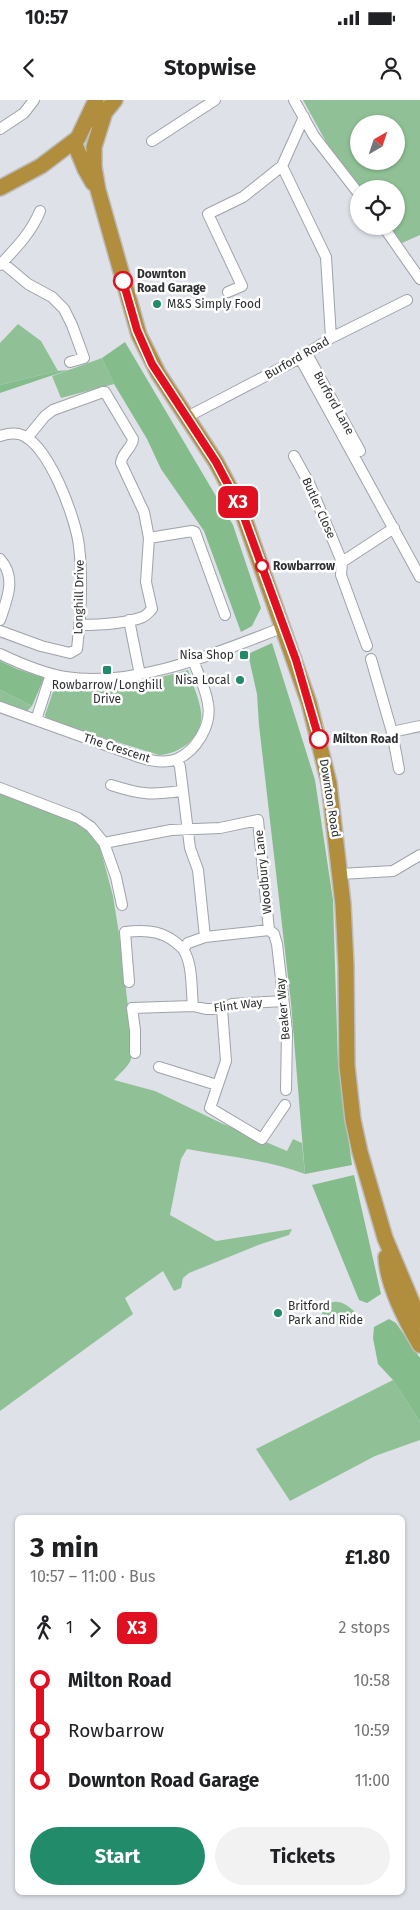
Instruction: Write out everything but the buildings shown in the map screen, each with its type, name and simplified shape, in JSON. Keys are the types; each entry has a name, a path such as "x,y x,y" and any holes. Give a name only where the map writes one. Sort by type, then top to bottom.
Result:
{"highway":[{"path":"0,188 24,177 52,159 76,140 96,100"},
{"name":"Downton Road","path":"98,190 85,170 76,140 89,132 115,100"},
{"name":"Downton Road","path":"104,115 94,147 94,167 98,190 137,330 152,364 222,471 241,509 284,627 309,703 326,767 340,874 346,940 348,1084 360,1152 384,1238 420,1321"},
{"path":"52,159 71,161 85,170"},
{"name":"Downton Road","path":"384,1238 386,1264 391,1282 411,1330 420,1346"}],"street":[{"path":"0,129 24,113 34,100"},
{"path":"152,141 215,100"},
{"path":"294,100 314,136 350,182"},
{"path":"228,292 242,286 208,214 243,197 282,166 304,117"},
{"path":"282,166 326,257 331,338"},
{"path":"40,211 33,227 1,264 28,284 52,297 64,309 88,356 70,362"},
{"path":"389,235 420,279"},
{"name":"Burford Road","path":"186,417 304,356 331,338 407,300"},
{"path":"304,356 420,577"},
{"name":"Burford Lane","path":"304,356 360,451"},
{"path":"0,436 19,434 27,438 45,416 53,410 105,392 133,439 133,444 122,456 121,463 144,512 149,538 146,582 152,609 146,616 129,620 97,625 80,625"},
{"name":"Longhill Drive","path":"0,631 41,646 70,652 77,650 82,576 79,543 64,494 40,451 27,438"},
{"name":"Butler Close","path":"294,456 310,485 342,562 341,575 367,646"},
{"path":"342,562 394,528"},
{"path":"149,538 195,532 225,615"},
{"path":"0,559 5,565 9,576 10,590 0,620"},
{"path":"129,620 140,675"},
{"path":"0,654 51,674 94,679 140,675 193,660 284,627"},
{"path":"371,659 392,732 399,768"},
{"path":"183,949 188,943 205,936 198,870 190,848 180,767 177,759 196,744 208,719 208,704 193,660"},
{"path":"36,720 51,674"},
{"name":"The Crescent","path":"0,706 139,757 161,761 177,759"},
{"path":"392,732 420,726"},
{"path":"111,785 134,793 153,795 182,791"},
{"path":"0,788 78,818 92,827 104,843 116,877 122,905"},
{"name":"Woodbury Lane","path":"188,829 220,828 258,820 269,930 205,936"},
{"path":"104,843 171,830 188,829"},
{"path":"340,874 393,871 420,855"},
{"path":"129,982 125,930 158,932 172,938 187,955 192,1006"},
{"name":"Beaker Way","path":"269,930 274,934 277,944 287,1031 286,1090"},
{"path":"130,997 135,1030 135,1053"},
{"name":"Flint Way","path":"132,1008 192,1006 206,1009 222,1008 232,1004 283,1000"},
{"path":"222,1008 226,1061 210,1108 262,1139 285,1105"},
{"path":"159,1067 217,1085"}],"green space":[{"path":"303,100 420,100 420,235 402,243 396,235 405,235 405,180 354,180 330,149"},
{"path":"18,324 41,341 58,371 0,385 0,343"},
{"path":"125,342 233,525 261,608 252,626 241,632 204,531 161,469 147,439 114,384 102,358"},
{"path":"102,358 114,384 61,398 52,376"},
{"path":"68,370 0,393 0,385"},
{"path":"272,643 315,780 333,900 338,1064 352,1165 305,1174 291,1003 257,694 248,654"},
{"path":"0,661 44,678 32,706 0,690"},
{"path":"188,670 199,701 201,721 199,729 195,736 183,747 167,754 159,755 46,720 45,715 54,689 65,686 96,688 120,685"},
{"path":"0,690 32,706 27,711 0,701"},
{"path":"0,793 78,823 98,840 113,896 126,978 133,1039 130,1062 114,1080 155,1091 221,1123 287,1151 293,1139 302,1143 305,1174 261,1162 187,1149 181,1159 170,1215 216,1241 292,1229 289,1235 261,1244 189,1273 183,1278 181,1288 174,1291 163,1271 125,1298 133,1314 0,1411"},
{"path":"354,1175 381,1294 367,1303 359,1300 312,1185"},
{"path":"333,1302 339,1302 347,1306 355,1312 354,1317 343,1323 331,1326 323,1322 323,1311"},
{"path":"389,1319 396,1323 420,1358 420,1422 393,1380 378,1364 373,1338 374,1327"},
{"path":"393,1380 420,1422 420,1440 375,1456 290,1501 256,1449"}],"bus line":[{"name":"X3","path":"123,281 137,330 152,364 216,462 241,509 296,660 319,739"}],"place":[{"name":"Downton Road Garage","path":"123,281"},
{"name":"M&S Simply Food","path":"157,304"},
{"name":"Rowbarrow","path":"262,566"},
{"name":"Nisa Shop","path":"244,655"},
{"name":"Rowbarrow/Longhill Drive","path":"107,670"},
{"name":"Nisa Local","path":"240,680"},
{"name":"Milton Road","path":"319,739"},
{"name":"Britford Park and Ride","path":"278,1313"}]}
